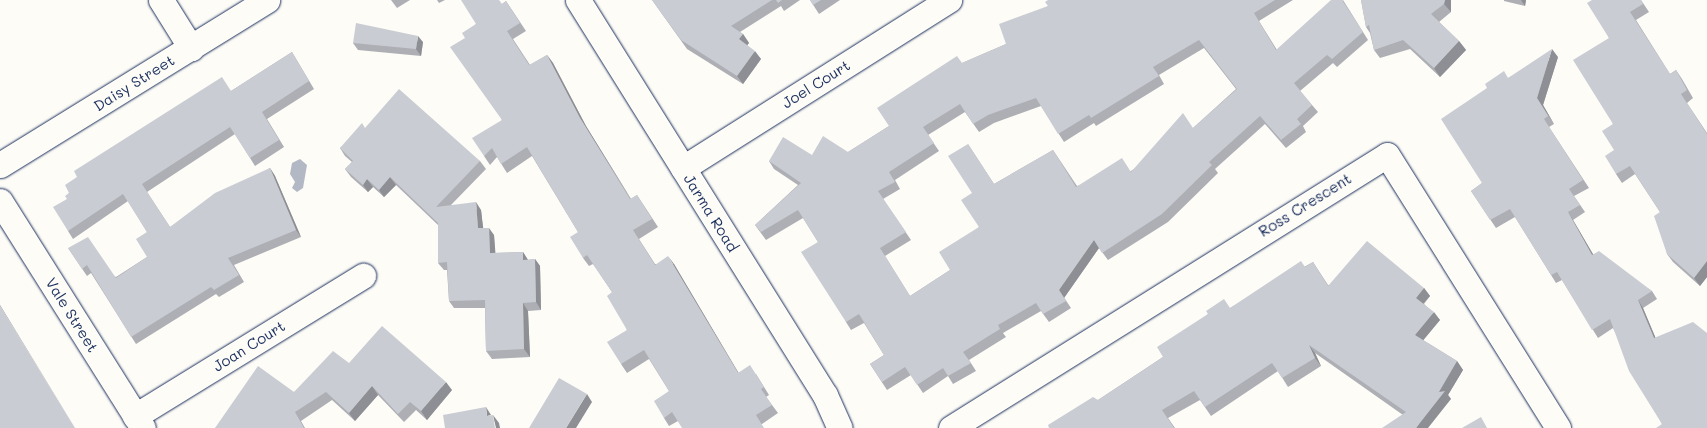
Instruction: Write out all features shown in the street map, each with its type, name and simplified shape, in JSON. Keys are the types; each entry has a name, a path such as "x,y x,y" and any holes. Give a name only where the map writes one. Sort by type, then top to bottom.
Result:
{"street":[{"path":"161,0 191,48"},
{"name":"Daisy Street","path":"0,165 267,0"},
{"name":"Jarma Road","path":"578,0 825,394 840,428"},
{"name":"Joel Court","path":"683,168 949,0"},
{"name":"Ross Crescent","path":"951,428 1387,155 1558,428"},
{"name":"Vale Street","path":"0,201 139,422"},
{"name":"Joan Court","path":"139,422 363,276"}],"shaded area":[{"path":"300,159 307,165 303,188 297,192 292,188 295,182 290,174 292,163"}],"building":[{"path":"461,0 499,0 502,4 506,1 520,23 507,31 529,65 547,55 580,118 630,199 637,195 652,219 633,230 655,265 668,256 738,373 750,365 764,387 761,389 772,405 756,415 764,428 682,428 672,412 664,418 654,401 669,391 644,350 621,364 607,342 627,330 607,296 612,292 587,255 583,258 570,237 578,232 527,147 501,164 492,148 484,156 472,138 502,120 450,47 465,38 462,33 476,24"},
{"path":"652,0 772,0 731,26 743,34 739,39 755,51 737,76 681,40"},
{"path":"810,0 821,0 813,5"},
{"path":"1048,0 1275,0 1254,13 1276,50 1331,0 1342,0 1363,32 1332,59 1327,55 1294,83 1312,105 1297,119 1301,124 1281,140 1260,116 1209,162 1212,165 1162,214 1102,253 1094,240 1059,290 1066,301 1043,314 1036,303 998,325 1000,329 963,352 971,363 948,376 943,368 917,385 905,367 882,382 870,364 884,355 859,314 846,322 801,252 818,242 798,210 761,232 755,225 801,183 769,161 783,137 812,155 823,136 848,152 889,126 877,108 957,56 962,63 1006,44 999,24 1048,6 1045,2","holes":["1199,40 1237,89 1193,128 1183,113 1131,172 1122,158 1076,187 1053,150 994,184 968,144 948,156 972,193 961,200 979,227 939,252 950,270 910,296 880,248 906,232 878,191 895,182 889,172 934,143 923,127 960,104 973,124 988,115 1036,98 1058,134 1089,115 1091,118 1159,76 1153,67"]},
{"path":"1361,0 1445,0 1444,4 1431,14 1459,41 1434,68 1403,40 1374,50 1369,25 1366,27"},
{"path":"1592,0 1641,0 1643,4 1630,12 1670,74 1676,70 1687,90 1681,94 1707,134 1707,261 1694,278 1667,254 1654,216 1660,212 1630,166 1616,174 1605,156 1614,150 1602,131 1613,124 1573,60 1609,38 1587,3"},
{"path":"356,23 418,36 416,49 353,43"},
{"path":"1552,49 1537,98 1548,116 1544,119 1583,180 1569,189 1580,205 1568,212 1592,255 1599,251 1652,291 1638,300 1654,338 1693,322 1707,333 1707,428 1656,428 1662,424 1629,371 1610,319 1592,330 1557,272 1551,275 1510,209 1490,220 1471,191 1482,183 1441,119 1487,88 1485,84 1504,71 1508,78"},
{"path":"292,52 309,81 262,112 279,140 250,158 230,127 142,184 170,227 215,193 270,168 296,230 228,258 239,275 214,290 211,287 131,337 87,265 82,269 68,248 88,237 116,278 147,257 136,239 147,232 123,194 68,231 53,207 67,199 65,196 69,193 65,185 77,177 74,171 222,77 231,91"},
{"path":"399,89 480,161 436,207 476,202 478,228 489,228 490,253 523,252 523,260 535,259 536,302 523,303 524,349 486,351 485,300 449,301 447,262 438,263 438,223 390,177 379,190 367,179 363,185 345,169 353,161 340,148 362,123 365,128"},
{"path":"1367,241 1424,288 1416,298 1434,312 1415,335 1457,361 1439,392 1445,391 1416,428 1382,428 1406,412 1309,345 1315,358 1282,378 1272,363 1205,407 1194,391 1162,410 1174,428 1049,428 1048,425 1093,397 1098,400 1163,357 1157,347 1208,314 1206,311 1224,299 1230,308 1301,261 1305,267 1313,262 1328,286"},
{"path":"0,306 75,428 0,428"},
{"path":"382,326 446,382 421,411 410,402 398,414 372,386 349,413 326,392 295,412 304,428 215,428 258,366 294,392 333,351 349,363"},
{"path":"559,378 587,394 566,428 529,428"},
{"path":"486,407 487,416 493,415 495,428 445,428 443,415"},
{"path":"1481,417 1487,428 1462,428"}]}
